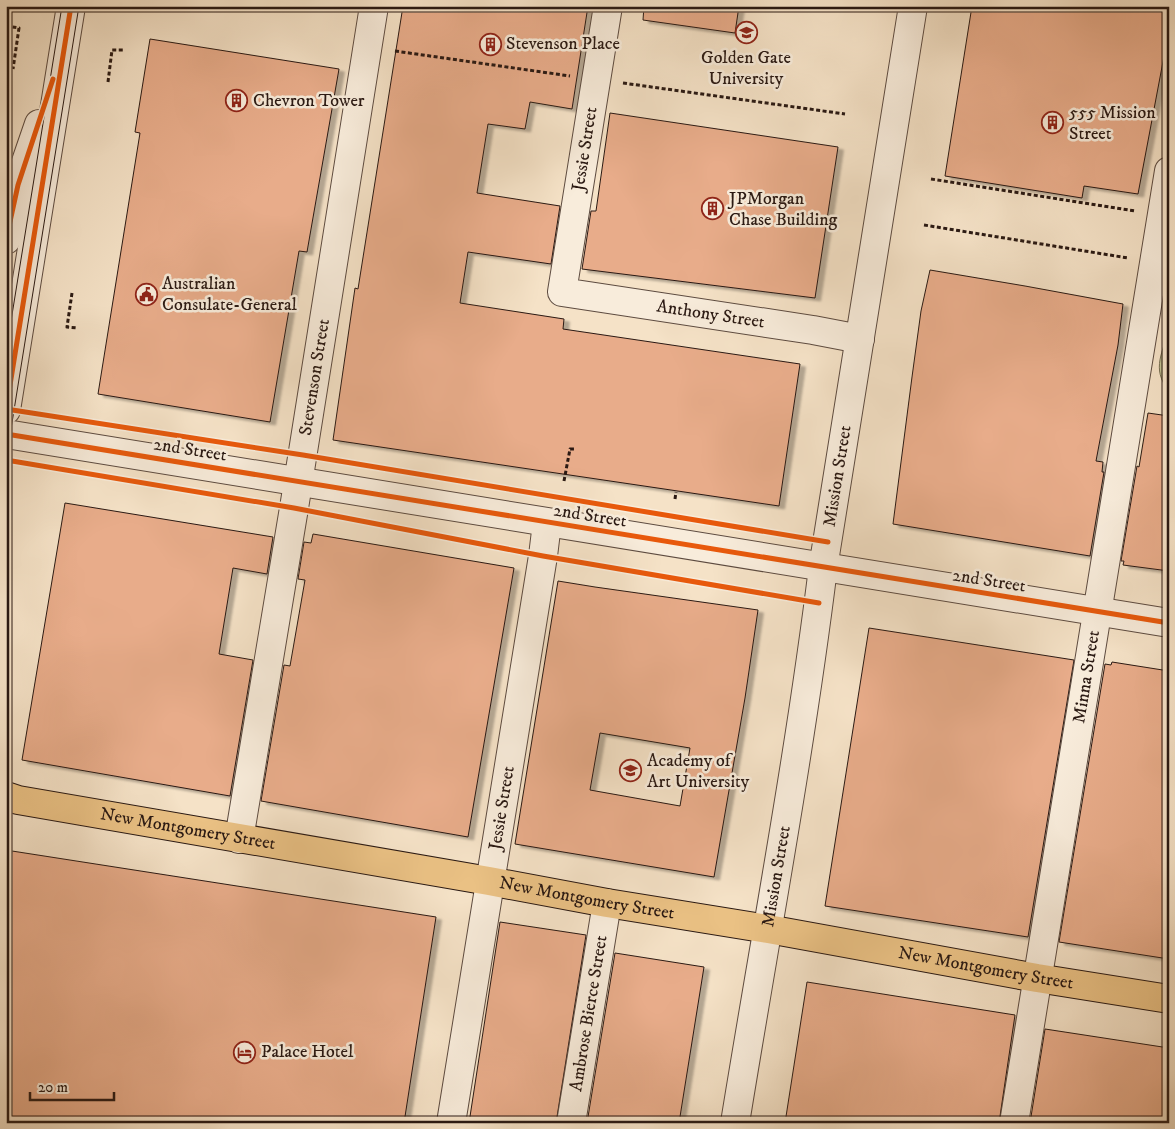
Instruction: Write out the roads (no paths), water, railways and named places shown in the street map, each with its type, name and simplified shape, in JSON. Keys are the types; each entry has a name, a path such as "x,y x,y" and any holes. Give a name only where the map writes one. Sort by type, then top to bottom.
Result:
{"main road":[{"name":"New Montgomery Street","path":"6,796 18,800 239,839 489,881 606,903 768,929 1037,978 1169,999"}],"street":[{"path":"6,410 71,6"},
{"name":"Stevenson Street","path":"239,839 374,6"},
{"name":"Jessie Street","path":"562,292 608,6"},
{"name":"Mission Street","path":"735,1123 768,929 814,638 823,568 913,6"},
{"path":"6,240 18,185 65,41"},
{"name":"Minna Street","path":"1014,1123 1169,171"},
{"name":"Anthony Street","path":"562,292 860,339"},
{"name":"2nd Street","path":"6,434 1169,624"},
{"name":"Jessie Street","path":"451,1123 547,522"},
{"name":"Ambrose Bierce Street","path":"571,1123 606,903"}],"tram line":[{"path":"6,352 62,6"},
{"path":"6,460 79,6"}],"place":[{"name":"Golden Gate University","path":"746,33"},
{"name":"Stevenson Place","path":"490,44"},
{"name":"Chevron Tower","path":"237,101"},
{"name":"555 Mission Street","path":"1053,123"},
{"name":"JPMorgan Chase Building","path":"713,209"},
{"name":"Australian Consulate-General","path":"146,294"},
{"name":"Academy of Art University","path":"631,771"},
{"name":"Palace Hotel","path":"245,1052"}]}
